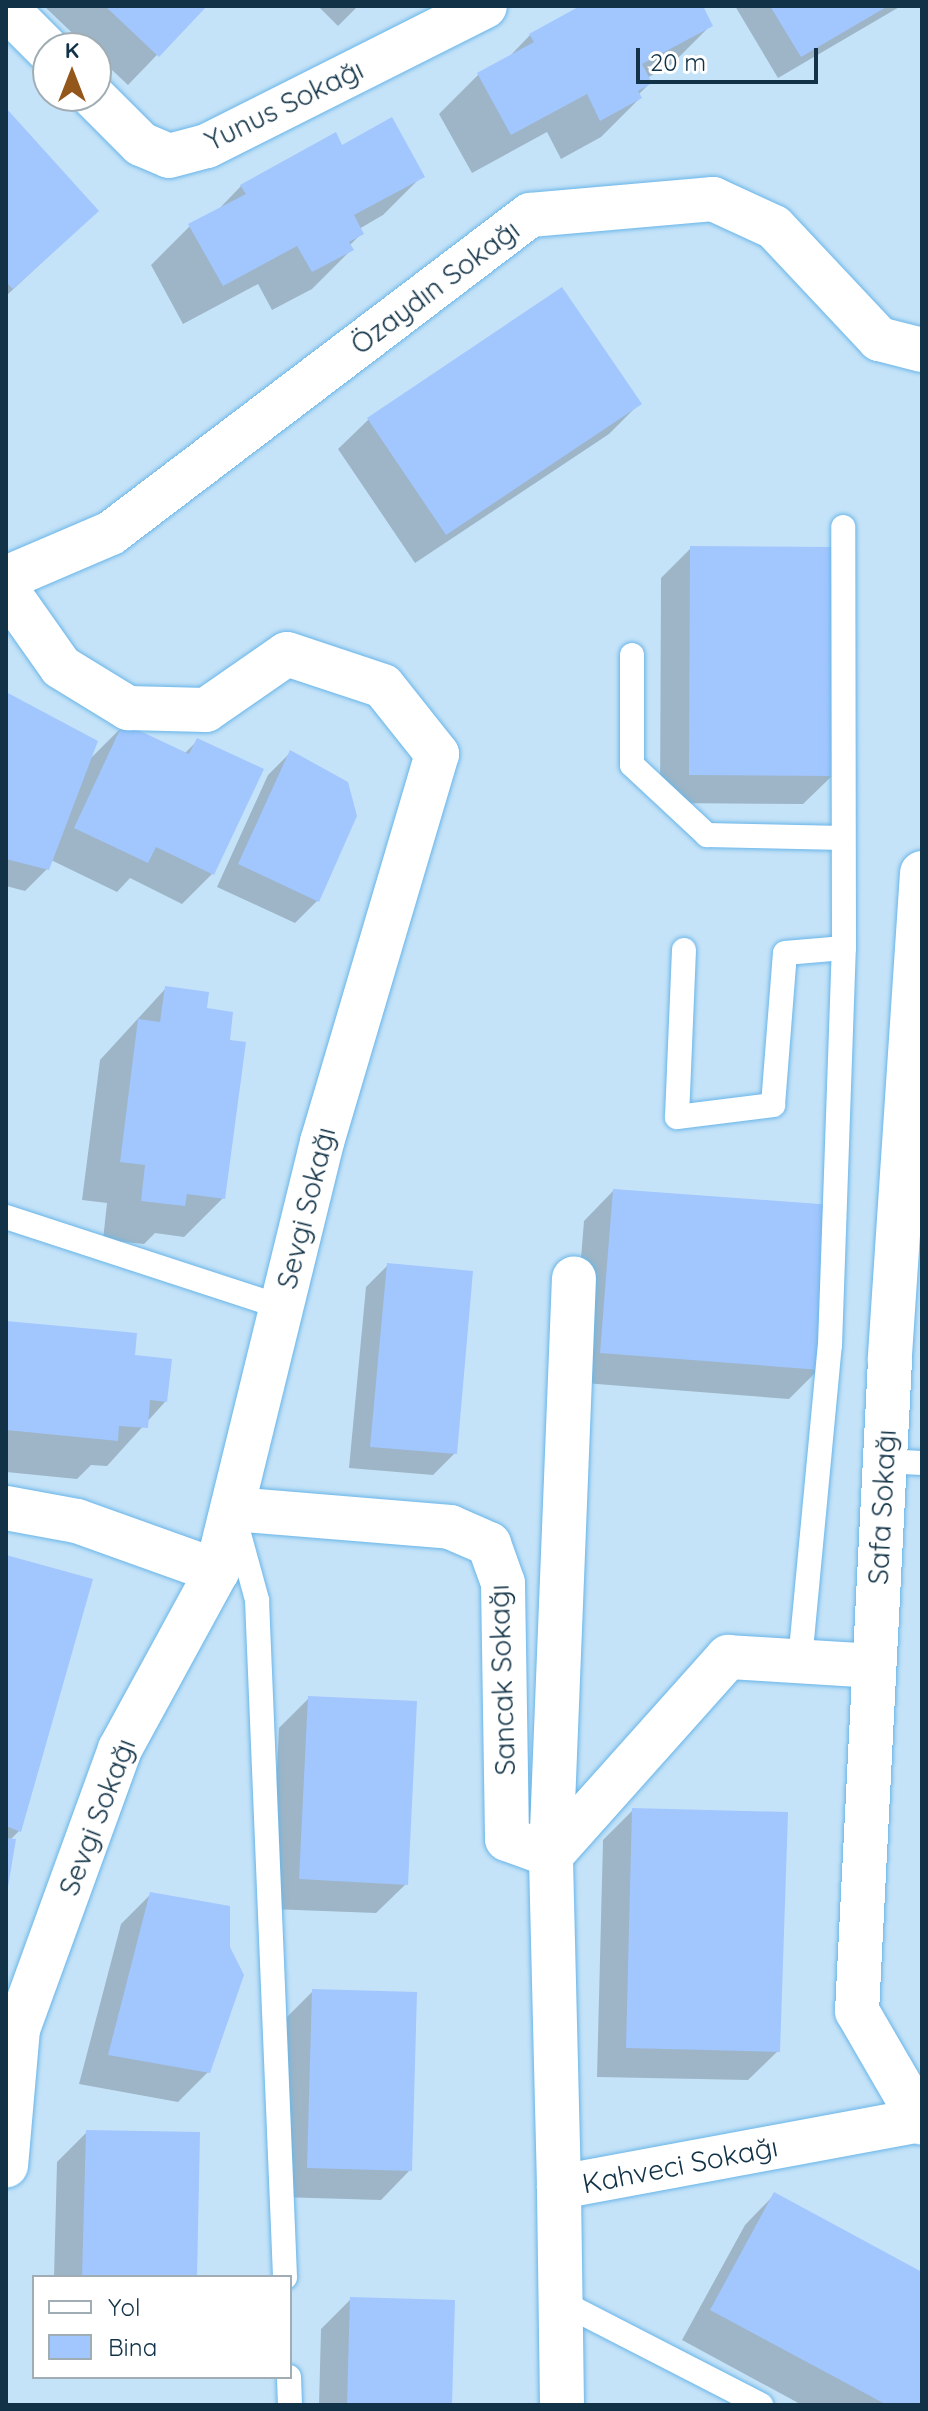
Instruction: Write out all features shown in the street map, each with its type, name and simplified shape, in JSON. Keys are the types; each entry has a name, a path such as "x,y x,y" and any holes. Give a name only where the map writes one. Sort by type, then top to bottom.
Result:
{"street":[{"name":"Yunus Sokağı","path":"109,112 141,144 169,156 207,146 485,6"},
{"path":"6,8 32,34"},
{"name":"Özaydın Sokağı","path":"6,578 111,533 530,215 713,199 774,227 879,339 922,350"},
{"name":"Sevgi Sokağı","path":"6,589 61,667 128,708 206,710 287,654 383,686 437,754 322,1142 217,1571 120,1749 18,2029 6,2165"},
{"name":"Safa Sokağı","path":"921,2122 857,2011 874,1666 903,1462 922,873"},
{"name":"Sancak Sokağı","path":"559,2187 551,1855 574,1278"},
{"path":"6,1508 77,1521 217,1571"},
{"name":"Sancak Sokağı","path":"233,1509 450,1527 489,1544 503,1583 507,1839 551,1855"},
{"path":"551,1855 728,1657 874,1666"},
{"name":"Kahveci Sokağı","path":"562,2405 559,2187 921,2122"}],"lane":[{"path":"800,1661 830,1345 844,948 843,527"},
{"path":"632,655 632,765 707,835 843,838"},
{"path":"684,950 677,1117 773,1105 785,953 844,948"},
{"path":"6,1217 281,1307"},
{"path":"233,1509 257,1600 285,2275"},
{"path":"561,2302 761,2405"},
{"path":"289,2379 290,2405"}],"building":[{"path":"105,6 207,6 159,57"},
{"path":"580,6 703,6 713,26 642,64 652,83 638,91 642,98 600,121 587,94 511,135 477,73 534,42 529,34"},
{"path":"770,6 888,6 801,57"},
{"path":"6,108 99,211 13,289 6,282"},
{"path":"392,117 425,177 354,215 364,234 349,242 354,250 312,272 297,246 223,286 188,224 246,194 240,185 336,132 342,145"},
{"path":"562,287 642,404 446,535 367,418"},
{"path":"690,546 836,547 835,776 689,775"},
{"path":"6,692 98,741 49,870 6,859"},
{"path":"123,723 189,754 197,738 264,769 214,875 156,847 148,863 74,828"},
{"path":"290,750 348,782 357,816 319,902 238,864"},
{"path":"165,986 209,992 207,1008 233,1012 230,1040 246,1042 225,1199 187,1194 185,1206 141,1201 145,1165 120,1162 138,1019 160,1022"},
{"path":"613,1189 833,1205 821,1370 600,1353"},
{"path":"387,1263 473,1271 457,1454 370,1447"},
{"path":"6,1321 137,1333 135,1355 172,1359 167,1402 150,1400 148,1428 119,1426 118,1441 6,1430"},
{"path":"6,1555 93,1579 21,1832 6,1826"},
{"path":"308,1696 417,1701 408,1885 299,1879"},
{"path":"632,1808 788,1812 780,2052 626,2048"},
{"path":"6,1838 16,1839 8,1887 6,1887"},
{"path":"150,1892 230,1906 230,1947 244,1975 210,2073 108,2055"},
{"path":"312,1989 417,1992 412,2171 307,2168"},
{"path":"86,2130 200,2132 197,2275 82,2275"},
{"path":"774,2192 922,2272 922,2405 887,2405 710,2310"},
{"path":"350,2297 455,2300 452,2405 347,2405"}]}
